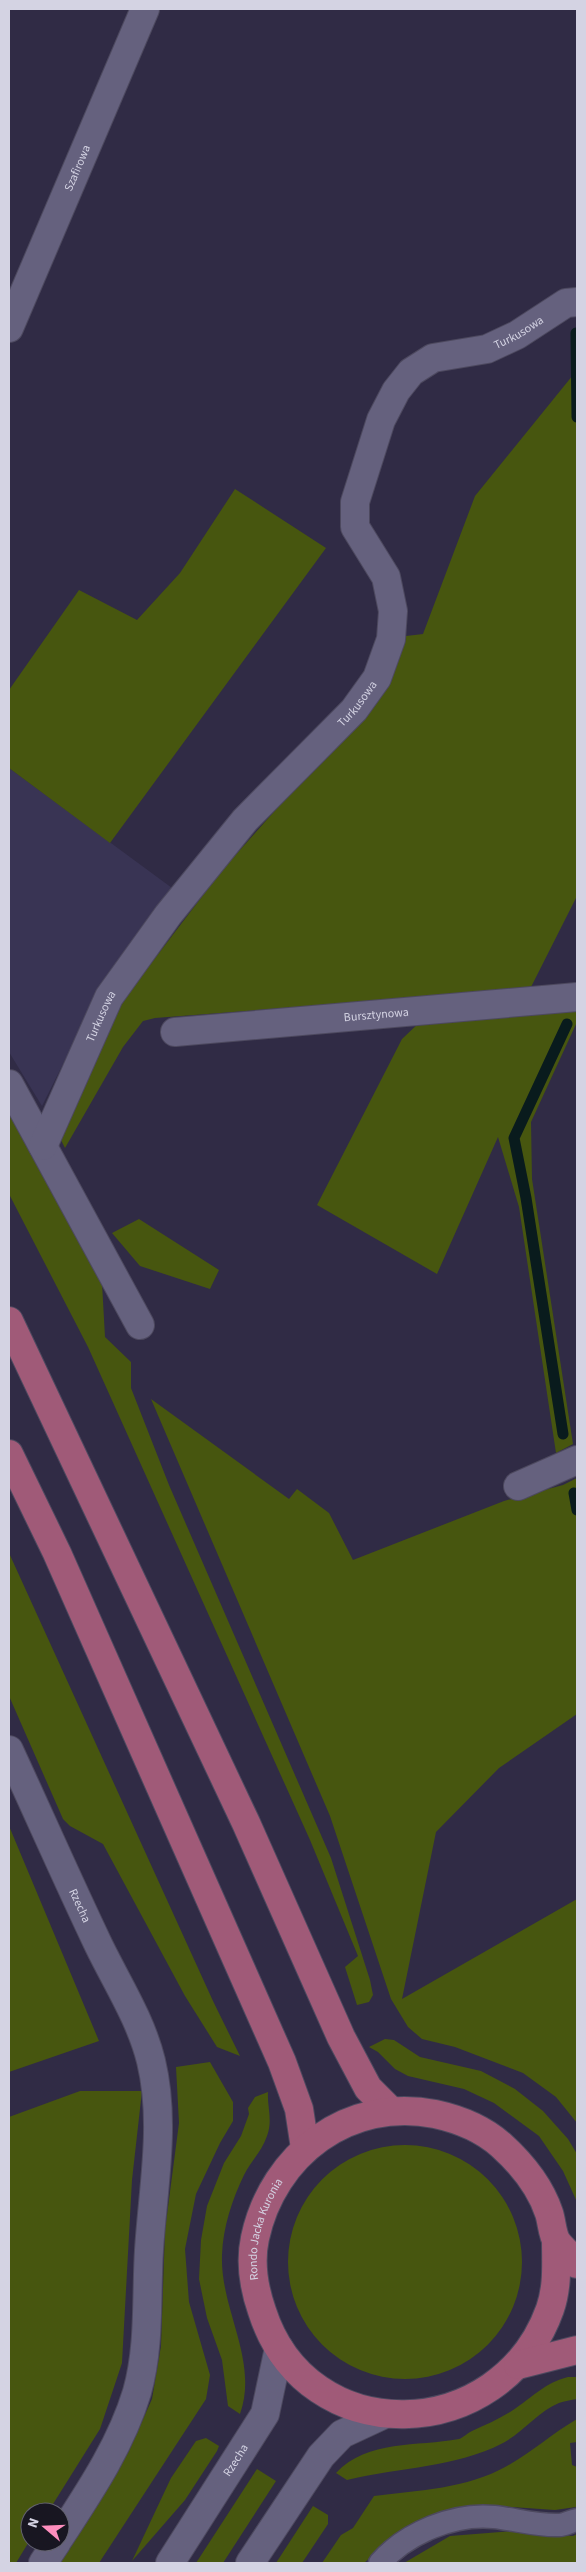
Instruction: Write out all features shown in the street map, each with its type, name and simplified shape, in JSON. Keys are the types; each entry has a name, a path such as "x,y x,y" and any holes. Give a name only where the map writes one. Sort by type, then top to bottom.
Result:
{"main road":[{"path":"9,1322 246,1823 340,2037 368,2088 391,2111"},
{"path":"9,1454 65,1571 282,2062 299,2109 306,2148"},
{"name":"Rondo Jacka Kuronia","path":"391,2111 420,2111 448,2117 474,2128 499,2143 520,2163 536,2186 549,2212 556,2240 557,2274 550,2307 537,2338 518,2365 490,2389 457,2406 422,2414 385,2414 354,2406 325,2392 300,2373 279,2348 266,2324 257,2297 253,2269 255,2240 262,2213 273,2188 289,2164 306,2148 334,2128 362,2117 391,2111"},
{"path":"556,2240 577,2264"},
{"path":"518,2365 577,2350"}],"street":[{"name":"Szafirowa","path":"9,328 145,9"},
{"name":"Turkusowa","path":"43,1146 109,997 168,915 245,820 354,710 377,678 391,639 393,611 386,577 355,527 355,502 378,427 396,391 411,372 433,358 487,349 517,334 566,303 577,302"},
{"name":"Bursztynowa","path":"175,1032 577,997"},
{"path":"9,1084 140,1325"},
{"path":"518,1486 577,1460"},
{"name":"Rzecha","path":"9,1750 100,1947 135,2017 151,2060 159,2120 149,2252 145,2356 136,2393 119,2437 100,2476 70,2522"},
{"name":"Rzecha","path":"170,2563 265,2414 279,2348"},
{"path":"250,2563 320,2456 342,2434 385,2414"},
{"path":"43,2563 50,2552"}],"lane":[{"path":"380,2563 390,2552 421,2532 456,2520 491,2516 559,2525 577,2520"}],"shaded area":[{"path":"9,768 172,888 85,1020 42,1106 9,1052"}],"green space":[{"path":"573,375 577,407 577,896 530,989 155,1018 143,1021 123,1047 65,1148 56,1130 114,1012 223,869 375,698 406,636 423,634 475,496"},
{"path":"235,489 326,548 110,843 9,768 9,690 79,590 137,620 180,573"},
{"path":"556,1011 577,1012 577,1022 531,1122 532,1179 573,1444 556,1453 519,1207 498,1137 437,1274 317,1205 402,1039 422,1020"},
{"path":"9,1108 102,1283 105,1337 131,1362 131,1388 169,1485 331,1858 370,1980 373,1995 369,2002 357,2005 345,1967 358,1956 310,1840 88,1347 9,1194"},
{"path":"139,1219 219,1270 210,1289 140,1266 112,1233"},
{"path":"151,1399 289,1499 297,1489 329,1513 353,1560 504,1501 563,1485 577,1478 577,1714 499,1768 436,1832 402,1999 577,1899 577,2123 556,2097 523,2073 455,2047 422,2039 408,2027 391,1999 330,1816"},
{"path":"9,1553 213,2001 240,2056 217,2047 185,1996 103,1844 70,1826 63,1819 9,1696"},
{"path":"9,1826 99,2041 9,2072"},
{"path":"385,2039 394,2040 420,2057 481,2071 515,2089 543,2111 568,2139 577,2154 577,2202 563,2171 539,2136 494,2103 464,2089 408,2076 395,2069 378,2052 369,2047"},
{"path":"210,2062 233,2102 233,2121 220,2143 196,2194 185,2249 189,2302 210,2375 206,2399 99,2563 57,2563 64,2552 70,2552 70,2543 128,2453 152,2399 161,2346 165,2230 179,2123 176,2067"},
{"path":"80,2091 142,2091 132,2180 122,2363 100,2429 54,2502 20,2502 20,2552 23,2552 16,2563 9,2563 9,2117"},
{"path":"268,2092 269,2130 262,2146 244,2175 236,2194 226,2224 222,2255 223,2275 245,2374 245,2394 240,2414 228,2406 222,2360 207,2318 199,2279 201,2240 207,2206 224,2163 241,2136 249,2114 248,2108 255,2097"},
{"path":"394,2145 416,2145 450,2154 470,2165 488,2179 502,2197 513,2217 520,2239 522,2262 520,2285 513,2307 502,2327 488,2345 460,2365 439,2374 416,2379 394,2379 371,2374 350,2365 331,2353 314,2336 302,2317 293,2296 288,2273 288,2251 293,2228 302,2207 314,2188 331,2171 350,2159 371,2150"},
{"path":"568,2377 577,2377 577,2399 561,2402 552,2407 510,2439 485,2451 466,2458 347,2480 336,2473 349,2462 363,2454 378,2449 461,2438 511,2412 546,2386"},
{"path":"577,2419 577,2442 570,2443 572,2465 577,2467 576,2507 555,2510 495,2506 448,2512 401,2531 364,2563 322,2563 341,2535 353,2528 374,2496 459,2484 491,2474 516,2461"},
{"path":"206,2438 219,2446 217,2451 185,2500 132,2561 171,2478 196,2441"},
{"path":"257,2469 276,2481 223,2563 196,2563"},
{"path":"313,2506 328,2515 328,2524 302,2563 276,2563"},
{"path":"514,2531 573,2536 577,2534 577,2563 404,2563 450,2536"}],"waterway":[{"path":"576,333 577,417"},
{"path":"563,1434 526,1198 514,1138 567,1024"},
{"path":"574,1493 577,1510"}]}
